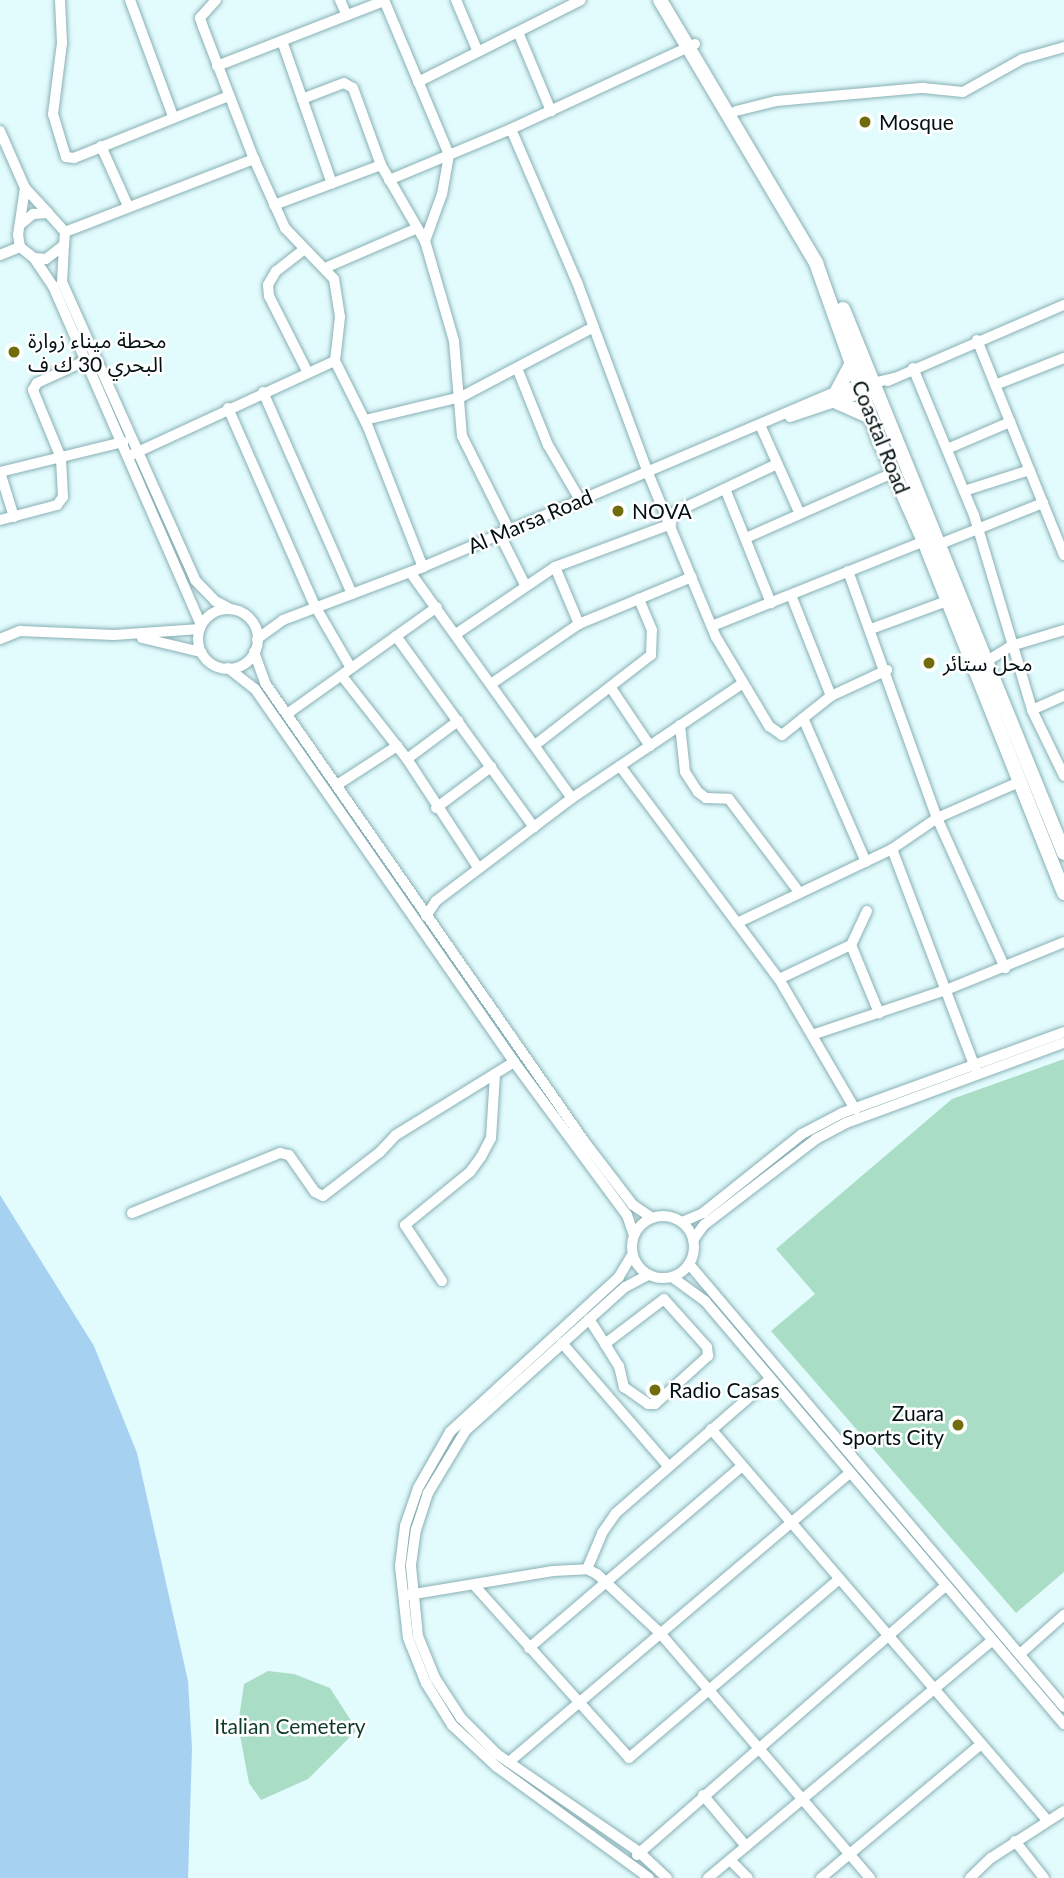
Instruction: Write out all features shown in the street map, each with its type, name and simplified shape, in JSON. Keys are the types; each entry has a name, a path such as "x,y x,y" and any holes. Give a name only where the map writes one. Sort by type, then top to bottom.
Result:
{"highway":[{"name":"Coastal Road","path":"660,0 736,111 801,220 855,335 870,416 1064,893"},
{"name":"Coastal Road","path":"666,0 816,263 852,363 940,544 1061,837"},
{"path":"852,363 837,396 870,416"}],"street":[{"path":"60,0 55,130 69,159 229,96"},
{"path":"130,0 173,116"},
{"path":"216,0 200,18 217,66 274,205 302,251 325,268 339,298 335,361 365,420 423,567"},
{"path":"340,0 347,16"},
{"path":"217,66 384,0 449,155 442,194 425,241"},
{"path":"456,0 478,52"},
{"path":"418,82 582,0"},
{"path":"518,32 551,111"},
{"path":"282,41 332,184"},
{"path":"389,180 511,129 692,45"},
{"path":"736,111 776,101 923,88 963,92 1022,59 1064,47"},
{"path":"302,99 349,83 381,165 415,229 425,241 454,341 461,397 462,436 525,585"},
{"path":"511,129 594,327 648,473 712,626 743,683 776,732 782,734 831,696 887,670"},
{"path":"0,131 25,188 48,213 60,220 65,232 62,282 134,454 200,627 201,652"},
{"path":"101,146 128,206"},
{"path":"65,232 254,159"},
{"path":"274,205 381,165"},
{"path":"20,247 25,188"},
{"path":"21,224 33,214 48,213"},
{"path":"325,268 415,229"},
{"path":"34,258 46,260 64,245"},
{"path":"0,255 20,247"},
{"path":"20,247 34,258 49,277 123,442 134,454 195,580 215,601 251,620 257,639 254,652 248,661 228,668"},
{"path":"302,251 276,271 268,285 269,296 307,371"},
{"name":"Al Marsa Road","path":"257,639 284,620 316,606 423,567 503,531 837,396 894,378 977,340 1064,305"},
{"path":"365,420 461,397 594,327"},
{"path":"977,340 1064,555"},
{"path":"995,385 1064,359"},
{"path":"0,520 60,502 61,458 33,390 53,375 87,360"},
{"path":"134,454 307,371 335,361"},
{"path":"517,368 548,445 580,500"},
{"path":"913,368 964,491 1032,710 1060,758 1064,776"},
{"path":"263,392 352,594"},
{"path":"229,408 316,606 351,668"},
{"path":"947,449 1010,422"},
{"path":"761,427 799,512"},
{"path":"14,517 0,472 123,442"},
{"path":"456,634 555,567 669,520 777,464"},
{"path":"964,491 1030,470"},
{"path":"746,538 799,512 893,473"},
{"path":"726,491 771,603"},
{"path":"940,544 1043,503"},
{"path":"712,626 923,541"},
{"path":"555,567 579,624"},
{"path":"848,571 887,670 937,818 1004,968"},
{"path":"410,572 572,798"},
{"path":"491,684 579,624 692,577"},
{"path":"791,594 831,696"},
{"path":"535,745 646,663 653,650 652,630 639,599"},
{"path":"871,629 947,601"},
{"path":"287,714 437,607"},
{"path":"114,635 200,627 208,616 231,609"},
{"name":"Al Marsa Road","path":"251,620 284,620"},
{"path":"0,630 114,635 173,642 201,652 212,664 228,668 255,689 514,1062 627,1215 634,1235 632,1255 619,1278 446,1438 418,1488 402,1547 401,1596 415,1659 460,1734 497,1767 649,1878"},
{"path":"0,639 20,631"},
{"path":"987,661 1011,646 1063,632"},
{"path":"396,636 534,827"},
{"path":"254,652 260,674 287,714 620,1189 633,1205 652,1217 682,1222 703,1213 814,1134 855,1109 1064,1043"},
{"path":"342,676 407,759 436,808 479,869"},
{"path":"417,924 432,905 572,798 743,683"},
{"path":"611,688 649,746"},
{"path":"1032,710 1064,696"},
{"path":"803,718 866,862"},
{"path":"407,759 458,721"},
{"path":"680,725 685,772 698,792 706,798 729,799 799,892"},
{"path":"337,785 397,746"},
{"path":"620,766 779,979 855,1109"},
{"path":"436,808 491,767"},
{"path":"737,923 892,849 937,818 1018,782"},
{"path":"892,849 976,1070"},
{"path":"779,979 851,945 867,911"},
{"path":"812,1035 946,990 1064,942"},
{"path":"851,945 879,1013"},
{"path":"672,1277 688,1264 693,1240 704,1225 814,1134 1064,1032"},
{"path":"132,1213 280,1153 289,1154 315,1192 323,1195 380,1153 396,1135 514,1062"},
{"path":"442,1281 405,1226 470,1172 481,1157 491,1138 495,1074"},
{"path":"634,1235 652,1217"},
{"path":"682,1222 693,1240"},
{"path":"632,1255 648,1275"},
{"path":"688,1264 1064,1707"},
{"path":"667,1878 639,1852 482,1741 447,1701 418,1636 412,1595 413,1549 428,1493 479,1408 562,1343 633,1281 648,1275 672,1277 705,1301 849,1474 1064,1724"},
{"path":"589,1319 605,1345 619,1366 624,1387 648,1404 655,1405 708,1356 707,1347 664,1299 605,1345"},
{"path":"562,1343 668,1466"},
{"path":"587,1569 608,1522 769,1379"},
{"path":"711,1429 1047,1820"},
{"path":"830,1451 839,1444"},
{"path":"529,1647 742,1466"},
{"path":"509,1762 849,1474"},
{"path":"401,1596 587,1569 606,1581 660,1633 870,1878"},
{"path":"474,1585 629,1758 707,1688 839,1579"},
{"path":"631,1863 639,1852 757,1746 945,1586"},
{"path":"1020,1654 1064,1615"},
{"path":"708,1878 991,1641"},
{"path":"821,1878 981,1744"},
{"path":"703,1795 747,1846"},
{"path":"970,1878 1015,1841 1063,1811"},
{"path":"1015,1841 1044,1878"},
{"path":"730,1860 748,1878"}],"green space":[{"name":"Zuara Sports City","path":"1064,1059 1064,1572 1016,1613 771,1331 815,1294 776,1249 952,1099"},
{"name":"Italian Cemetery","path":"268,1671 294,1674 330,1688 357,1730 308,1779 261,1800 249,1783 238,1725 244,1684"}],"water":[{"path":"0,1195 94,1346 137,1453 188,1681 192,1749 188,1878 0,1878"}],"place":[{"name":"Mosque","path":"865,122"},
{"name":"محطة ميناء زوارة البحري 30 ك ف","path":"14,352"},
{"name":"NOVA","path":"618,511"},
{"name":"محل ستائر","path":"929,663"},
{"name":"Radio Casas","path":"655,1390"},
{"name":"Zuara Sports City","path":"958,1425"}]}
